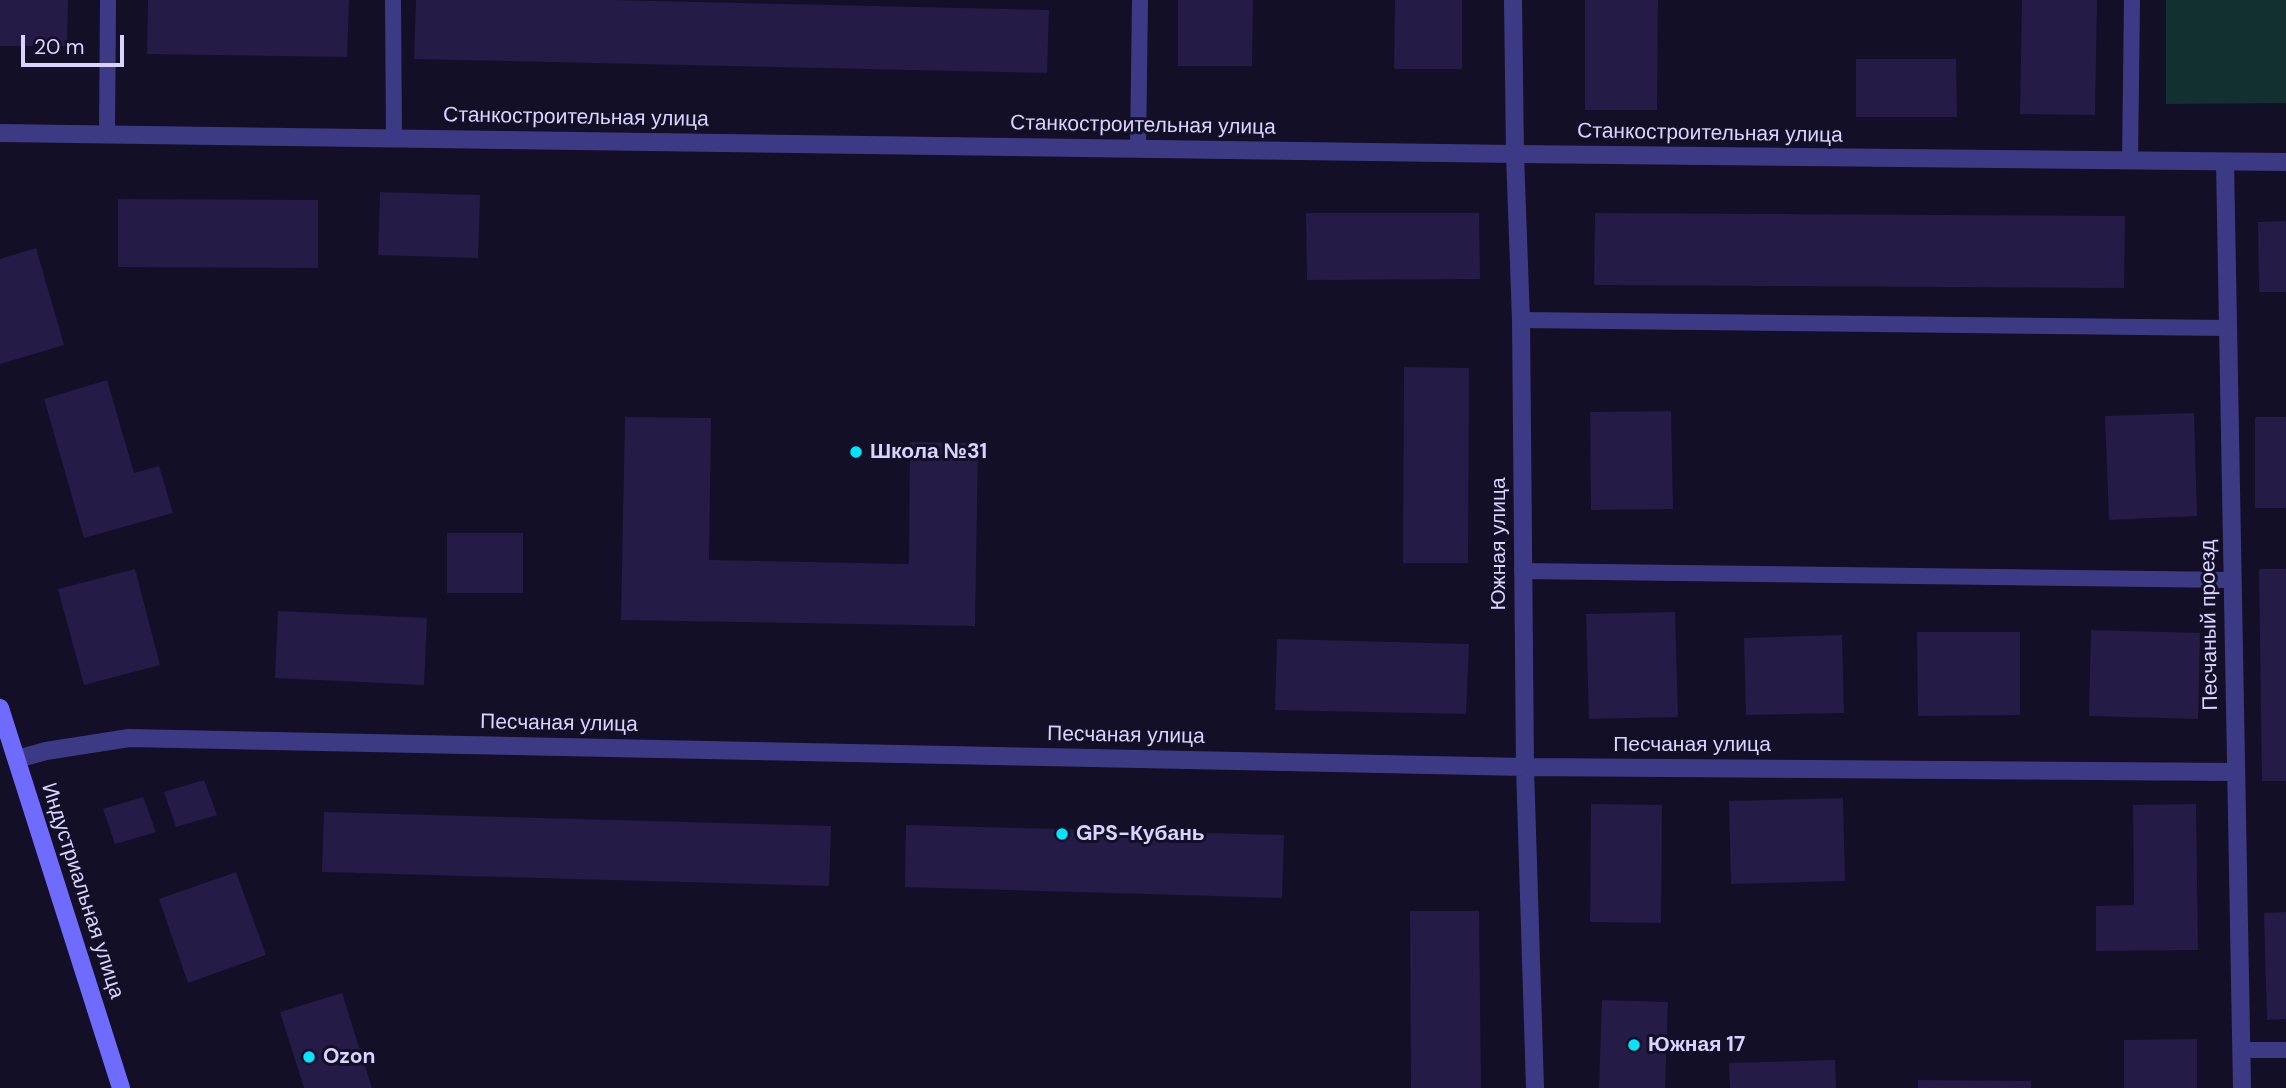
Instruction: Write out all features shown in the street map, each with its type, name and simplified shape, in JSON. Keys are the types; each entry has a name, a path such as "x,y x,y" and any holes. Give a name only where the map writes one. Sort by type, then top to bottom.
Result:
{"main road":[{"name":"Индустриальная улица","path":"0,708 121,1088"}],"street":[{"name":"Южная улица","path":"1513,0 1521,320 1525,767 1535,1088"},
{"name":"Станкостроительная улица","path":"0,133 1515,155 2286,162"},
{"name":"Песчаный проезд","path":"2225,162 2242,1088"},
{"name":"Песчаная улица","path":"17,759 46,751 129,738 1525,767 2236,772"}],"lane":[{"path":"107,134 108,0"},
{"path":"393,0 394,139"},
{"path":"1138,149 1140,0"},
{"path":"2130,161 2132,0"},
{"path":"1521,320 2229,328"},
{"path":"1522,571 2231,580"},
{"path":"2241,1050 2286,1050"}],"green space":[{"path":"2166,0 2286,0 2286,103 2166,104"}],"building":[{"path":"0,0 68,0 67,46 0,46"},
{"path":"148,0 349,0 347,57 147,54"},
{"path":"416,0 611,0 1049,10 1047,73 414,59"},
{"path":"1178,0 1253,0 1252,66 1178,66"},
{"path":"1395,0 1462,0 1462,69 1394,69"},
{"path":"1585,0 1658,0 1657,110 1585,110"},
{"path":"2022,0 2097,0 2095,115 2020,114"},
{"path":"1856,59 1956,59 1957,117 1856,117"},
{"path":"380,192 480,195 478,258 378,255"},
{"path":"118,199 318,200 318,268 118,267"},
{"path":"1306,213 1479,213 1480,279 1307,280"},
{"path":"1595,213 2125,216 2124,288 1594,285"},
{"path":"2286,221 2286,292 2259,292 2258,222"},
{"path":"36,248 64,345 0,364 0,259"},
{"path":"1404,367 1469,368 1468,563 1403,563"},
{"path":"107,380 134,473 159,466 173,513 84,538 44,399"},
{"path":"1671,411 1673,509 1591,510 1590,412"},
{"path":"2194,413 2197,516 2109,520 2105,416"},
{"path":"625,417 711,418 709,560 909,564 910,442 978,443 975,626 621,620"},
{"path":"2255,417 2286,417 2286,508 2255,508"},
{"path":"447,533 523,533 523,593 447,593"},
{"path":"135,569 160,665 84,685 58,589"},
{"path":"2259,569 2286,569 2286,781 2262,781"},
{"path":"278,611 427,618 424,685 275,678"},
{"path":"1675,612 1678,717 1589,719 1586,614"},
{"path":"2091,630 2200,633 2198,719 2089,716"},
{"path":"1917,632 2020,632 2020,715 1918,716"},
{"path":"1842,635 1844,713 1746,715 1744,638"},
{"path":"1277,639 1469,644 1466,714 1275,710"},
{"path":"204,780 217,815 176,827 164,792"},
{"path":"143,797 156,832 115,844 103,809"},
{"path":"1843,798 1845,881 1731,884 1729,801"},
{"path":"1591,804 1662,805 1661,923 1590,922"},
{"path":"2196,804 2198,950 2096,951 2096,906 2134,905 2133,805"},
{"path":"324,812 831,826 829,886 322,872"},
{"path":"906,825 1284,835 1282,898 905,887"},
{"path":"236,872 266,955 188,983 159,899"},
{"path":"1410,911 1479,911 1481,1088 1411,1088"},
{"path":"2286,912 2286,1019 2267,1020 2264,913"},
{"path":"342,993 372,1088 304,1088 280,1012"},
{"name":"Южная 17","path":"1602,1000 1668,1002 1665,1088 1599,1088"},
{"path":"2197,1039 2197,1088 2124,1088 2124,1040"},
{"path":"1835,1060 1836,1088 1730,1088 1729,1063"},
{"path":"1918,1080 2031,1081 2031,1088 1918,1088"}],"place":[{"name":"Школа №31","path":"856,452"},
{"name":"GPS-Кубань","path":"1062,834"},
{"name":"Южная 17","path":"1634,1045"},
{"name":"Ozon","path":"309,1057"}]}
